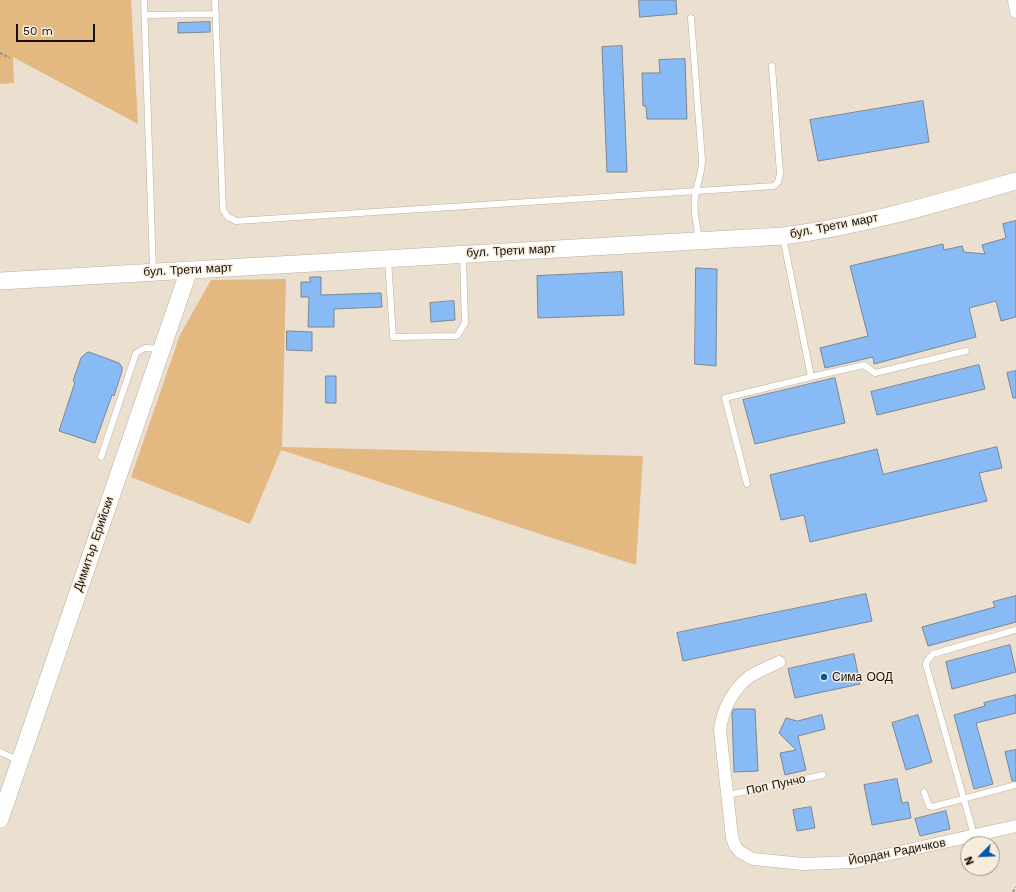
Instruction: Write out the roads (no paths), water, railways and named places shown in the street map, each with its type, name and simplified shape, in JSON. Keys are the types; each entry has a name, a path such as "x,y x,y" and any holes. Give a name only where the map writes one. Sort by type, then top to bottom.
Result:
{"main road":[{"name":"бул. Трети март","path":"0,281 462,253 783,236 813,232 868,221 1016,182"},
{"name":"Димитър Ерийски","path":"0,819 189,270"}],"street":[{"path":"1014,0 1016,12"},
{"path":"728,795 720,730 725,709 745,681 754,674 779,662"},
{"name":"Йордан Радичков","path":"728,795 730,823 735,846 740,852 753,859 803,864 854,862 1016,826"}],"lane":[{"path":"144,0 153,272"},
{"path":"215,0 223,210 228,217 236,222 774,186 778,182 780,174 772,66"},
{"path":"145,15 216,14"},
{"path":"691,18 702,160 702,171 696,192 695,202 699,241"},
{"path":"783,236 811,377"},
{"path":"388,258 392,337 457,336 465,322 462,253"},
{"path":"101,457 136,353 145,348 162,350"},
{"path":"747,484 725,398 864,365 875,372 966,351"},
{"path":"974,835 926,665 927,661 933,654 1016,630"},
{"path":"0,752 20,760"},
{"name":"Поп Пунчо","path":"728,795 823,775"},
{"path":"924,792 929,806 932,807 1016,785"}],"place":[{"name":"Сима ООД","path":"824,677"}]}
